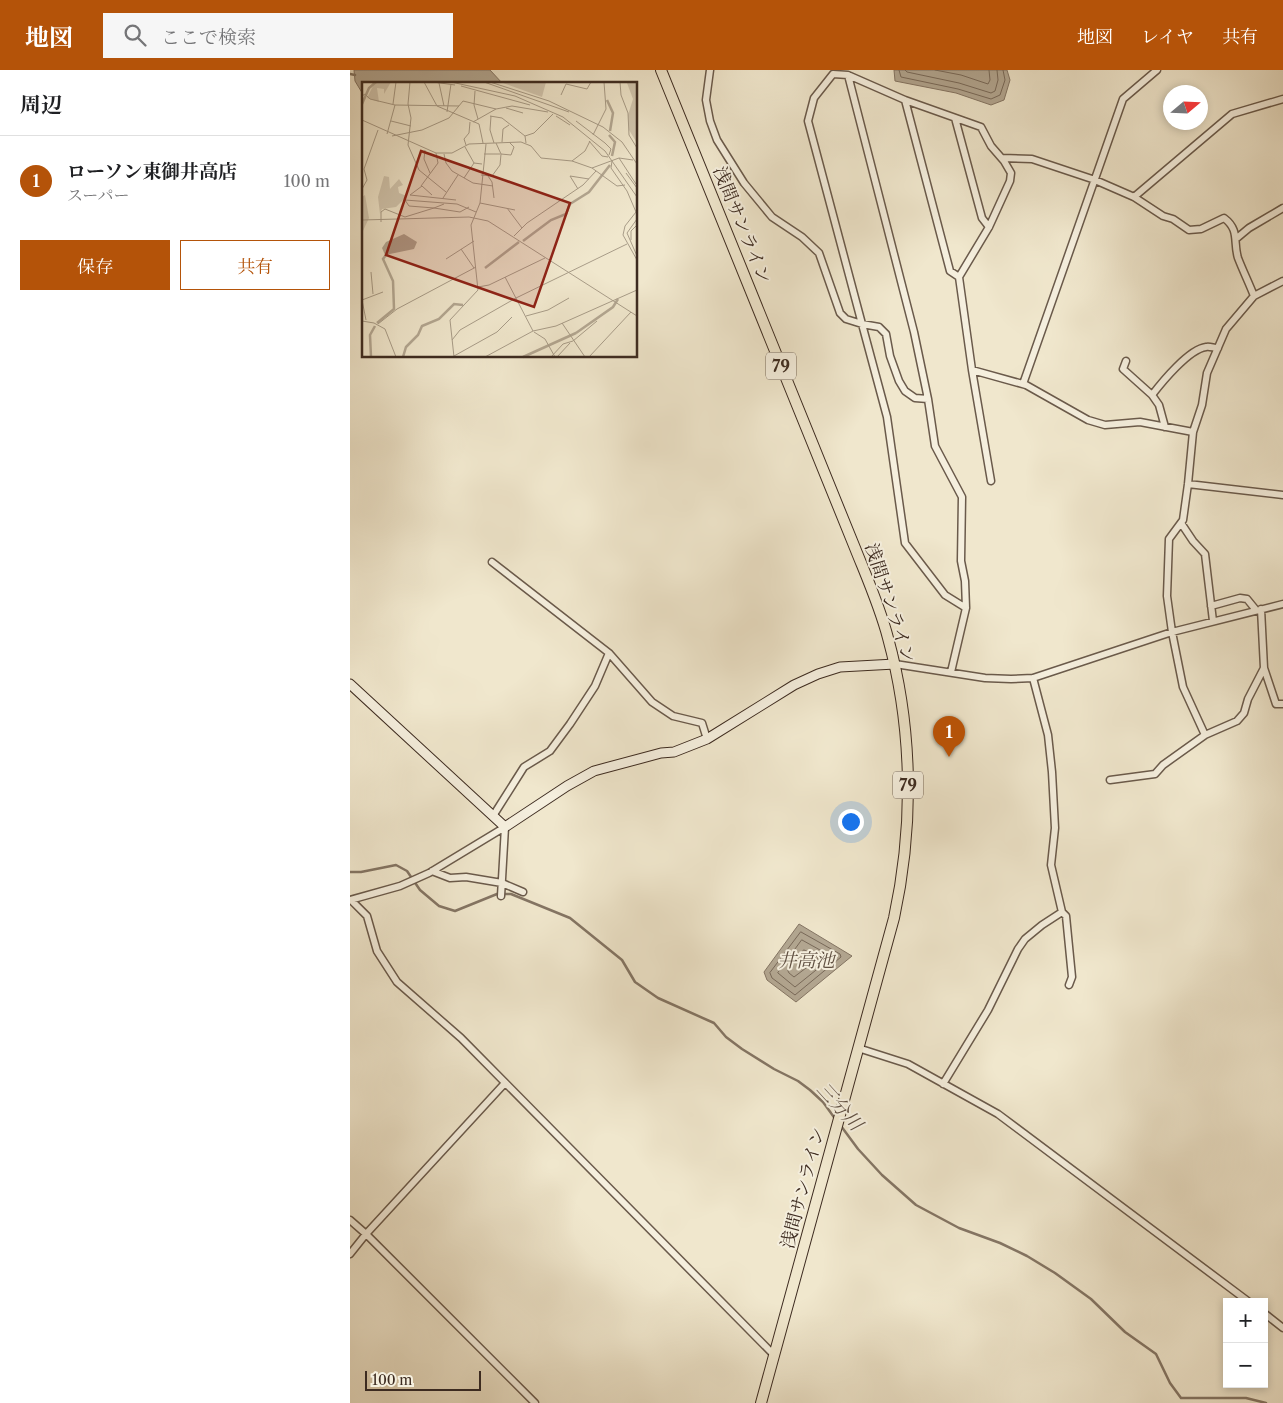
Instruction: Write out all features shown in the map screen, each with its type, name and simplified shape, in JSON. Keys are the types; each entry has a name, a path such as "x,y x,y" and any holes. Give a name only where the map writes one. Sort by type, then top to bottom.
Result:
{"main road":[{"name":"浅間サンライン","path":"661,70 856,548 883,622 895,664 905,728 908,769 906,845 894,918 761,1403"}],"street":[{"path":"710,70 706,100 710,121 717,140 744,183 772,217 802,237 820,252 840,313 846,319 879,327 886,334 890,356 899,381 905,391 915,398 928,399"},
{"path":"1023,384 1124,99 1157,70"},
{"path":"966,608 944,595 905,543 887,417 808,121 814,98 833,74 848,75 905,100 981,127 991,146 1002,158 1011,173 1010,181 989,227 960,277 972,370 991,481"},
{"path":"848,75 912,323 936,446 962,497 961,561 965,581 966,608 951,672"},
{"path":"1134,197 1232,114 1283,99"},
{"path":"905,100 950,271 960,277"},
{"path":"955,118 982,218 989,227"},
{"path":"1002,158 1032,159 1095,180 1134,197 1189,230 1201,229 1224,218 1231,224 1237,238 1238,257 1254,296"},
{"path":"1237,238 1249,228 1283,208"},
{"path":"1205,734 1184,686 1172,632 1167,596 1169,539 1181,523 1188,484 1193,432 1202,405 1207,374 1226,329 1254,296 1283,282"},
{"path":"1152,395 1168,375 1197,350 1206,347 1218,348"},
{"path":"1126,362 1123,369 1126,373 1152,395 1159,405 1165,427"},
{"path":"972,370 1023,384 1088,420 1105,425 1140,422 1193,432"},
{"path":"1188,484 1283,494"},
{"path":"1181,523 1193,541 1205,554 1213,621"},
{"path":"492,562 610,653 652,702 673,716 702,723 708,739"},
{"path":"1212,606 1240,598 1246,599 1258,609 1264,668 1276,704 1283,704"},
{"path":"350,900 400,886 432,871 594,771 661,753 674,752 708,739 794,685 840,667 895,664 985,678 1033,678 1172,632 1283,604"},
{"path":"493,816 524,767 550,751 570,724 595,686 610,653"},
{"path":"1110,780 1155,774 1163,765 1205,734 1236,721 1244,713 1248,699 1264,668"},
{"path":"1033,678 1048,735 1055,828 1051,864 1062,912 1066,916 1072,977 1069,985"},
{"path":"350,684 505,827"},
{"path":"500,896 505,827"},
{"path":"432,871 450,878 466,877 502,883 522,892"},
{"path":"350,900 367,916 377,951 397,982 461,1038 774,1355"},
{"path":"943,1084 988,1010 1018,949 1025,939 1062,912"},
{"path":"858,1048 908,1064 998,1114 1244,1298"},
{"path":"350,1254 366,1234 505,1083"},
{"path":"350,1220 535,1403"},
{"path":"1268,1317 1283,1328"}],"water":[{"path":"354,70 490,70 501,82 362,82 362,93 355,81"},
{"path":"894,70 1007,70 1010,80 1004,100 991,105 956,93 895,81"},
{"name":"井高池","path":"799,924 852,956 796,1002 767,980 764,972"}],"waterway":[{"path":"350,74 355,75"},
{"name":"三分川","path":"350,872 361,872 396,865 407,871 420,890 439,906 455,911 497,894 511,894 570,918 622,960 635,982 658,998 714,1023 726,1037 742,1049 798,1081 810,1090 823,1102 836,1120"},
{"name":"三分川","path":"841,1126 858,1149 882,1175 916,1205 959,1228 1000,1243 1027,1256 1055,1273 1091,1299 1125,1332 1156,1354 1170,1383 1181,1398 1246,1398 1266,1403"}],"place":[{"name":"ローソン東御井高店","path":"949,757"}]}
